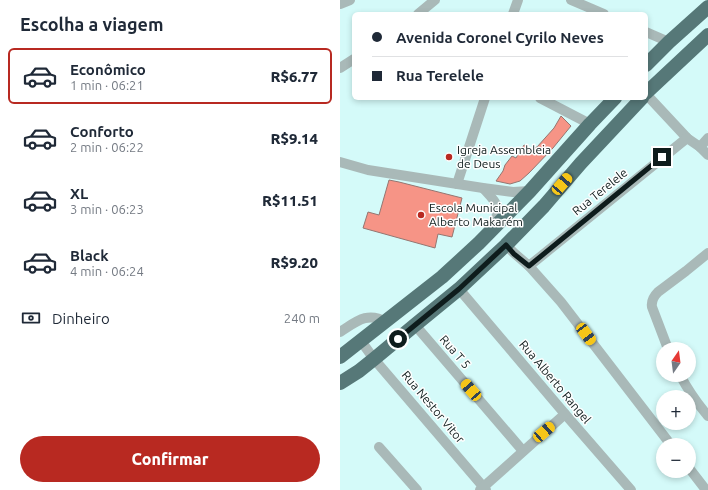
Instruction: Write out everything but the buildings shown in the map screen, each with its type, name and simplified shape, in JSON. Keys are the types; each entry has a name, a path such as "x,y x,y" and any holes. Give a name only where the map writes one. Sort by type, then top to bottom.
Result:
{"highway":[{"path":"648,63 708,7"},
{"path":"648,92 708,36"},
{"path":"340,357 442,277 530,192 613,100"},
{"path":"340,383 359,371 459,289 506,245 544,206 581,163 640,100"}],"street":[{"path":"340,4 350,0"},
{"path":"420,12 435,0"},
{"path":"514,12 518,0"},
{"path":"571,0 599,12"},
{"path":"648,33 669,42"},
{"path":"340,68 352,59"},
{"path":"648,96 687,138 708,155"},
{"path":"457,184 484,100"},
{"path":"544,100 590,124"},
{"name":"Rua Terelele","path":"529,266 687,138"},
{"path":"700,147 708,138"},
{"path":"340,162 368,170 483,188 513,192 530,192"},
{"path":"483,188 495,200 497,207 497,219 492,229"},
{"path":"506,245 514,254 529,266 562,302 666,438"},
{"path":"665,342 651,303 654,296 708,252"},
{"name":"Rua Alberto Rangel","path":"459,289 631,490"},
{"path":"340,332 366,317 380,318 386,322"},
{"name":"Rua T 5","path":"415,325 523,451"},
{"name":"Rua Nestor Vitor","path":"361,341 374,359 483,489"},
{"path":"684,382 696,402 708,416"},
{"path":"483,489 565,414"},
{"path":"379,447 417,490"},
{"path":"696,477 706,490"}],"place":[{"name":"Igreja Assembleia de Deus","path":"449,157"},
{"name":"Escola Municipal Alberto Makarém","path":"421,215"}],"route":[{"path":"398,339 459,289 506,245 514,254 529,266 662,157"}]}
